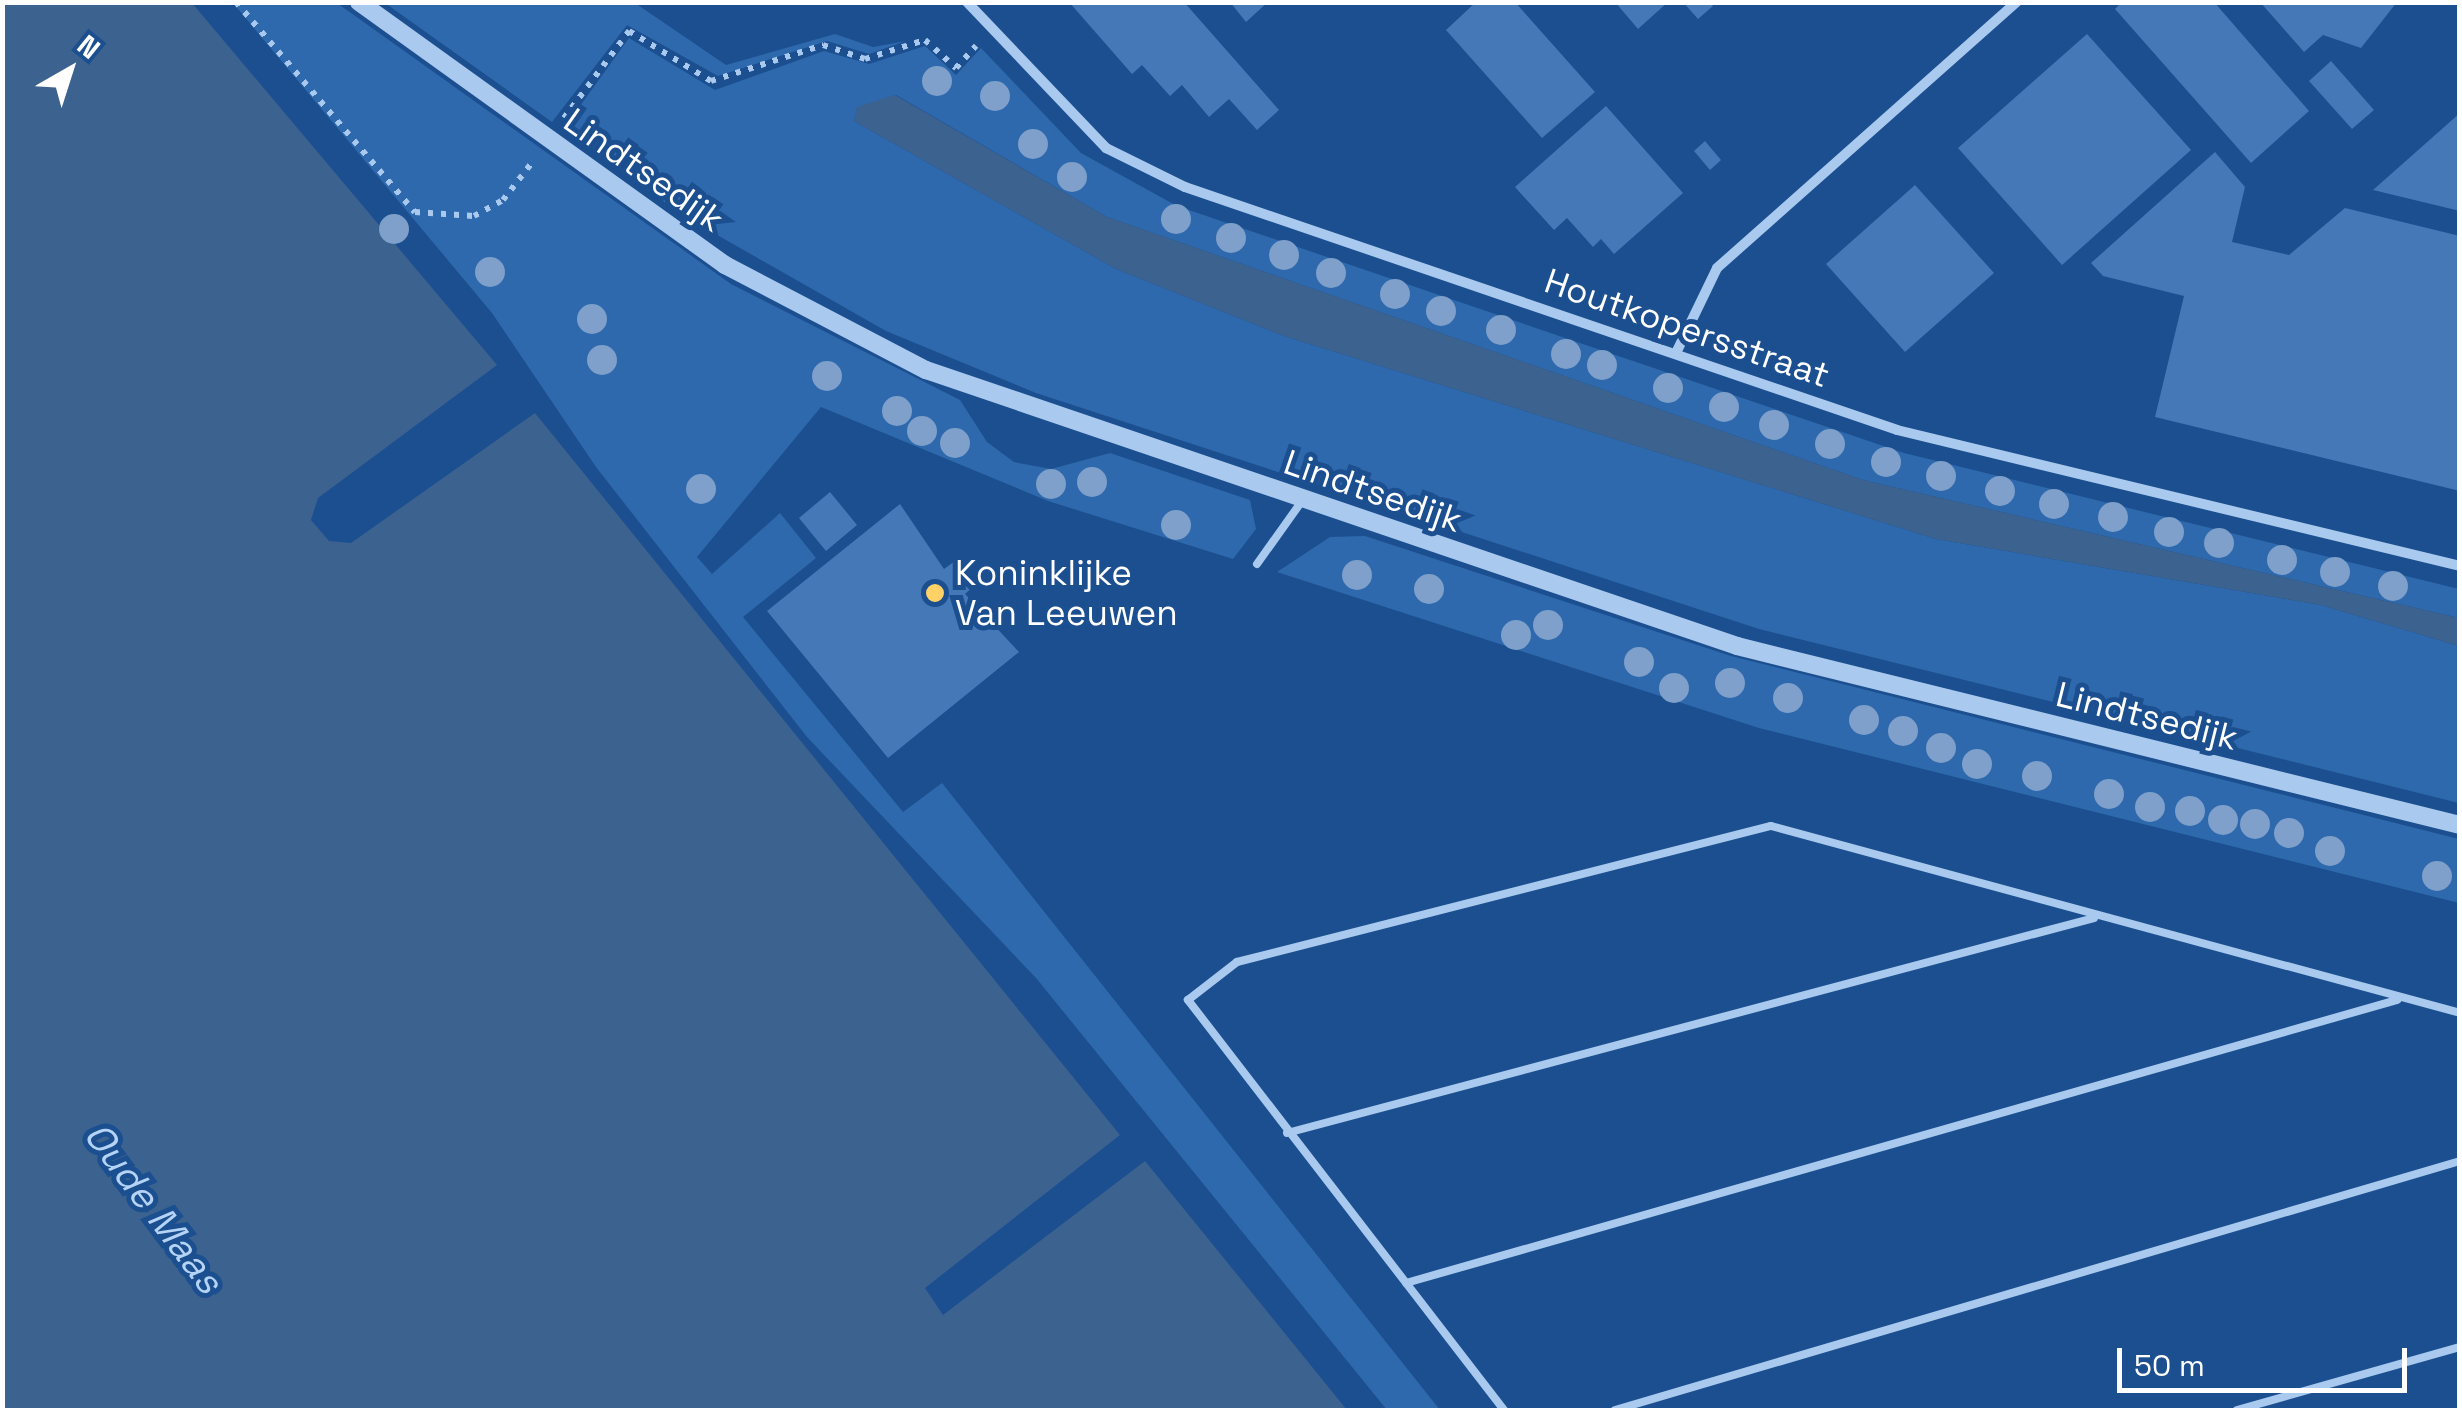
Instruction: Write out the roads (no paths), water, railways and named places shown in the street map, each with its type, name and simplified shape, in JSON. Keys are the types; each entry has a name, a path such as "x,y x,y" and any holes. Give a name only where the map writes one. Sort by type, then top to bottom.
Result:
{"street":[{"name":"Lindtsedijk","path":"359,2 546,142 725,266 868,345 1302,501 1737,646 2460,825"},
{"name":"Houtkopersstraat","path":"967,2 1106,148 1185,186 1896,430 2460,566"},
{"path":"1676,353 1717,268 2016,2"}],"lane":[{"path":"1257,564 1302,501"},
{"path":"1504,1410 1287,1134 1188,1000 1238,962 1771,826 2095,918 2460,1013"},
{"path":"1287,1134 2095,918"},
{"path":"1406,1283 2401,999"},
{"path":"1615,1410 2460,1161"},
{"path":"2237,1410 2460,1347"}],"water":[{"name":"Oude Maas","path":"3,2 192,3 497,365 318,498 311,520 329,541 351,543 535,413 1120,1135 925,1288 943,1315 1145,1161 1347,1410 3,1410"},
{"path":"895,95 1107,217 1863,480 2459,618 2459,646 2321,605 1936,539 1284,336 1116,269 854,121 857,107"}],"place":[{"name":"Koninklijke Van Leeuwen","path":"935,593"}]}
